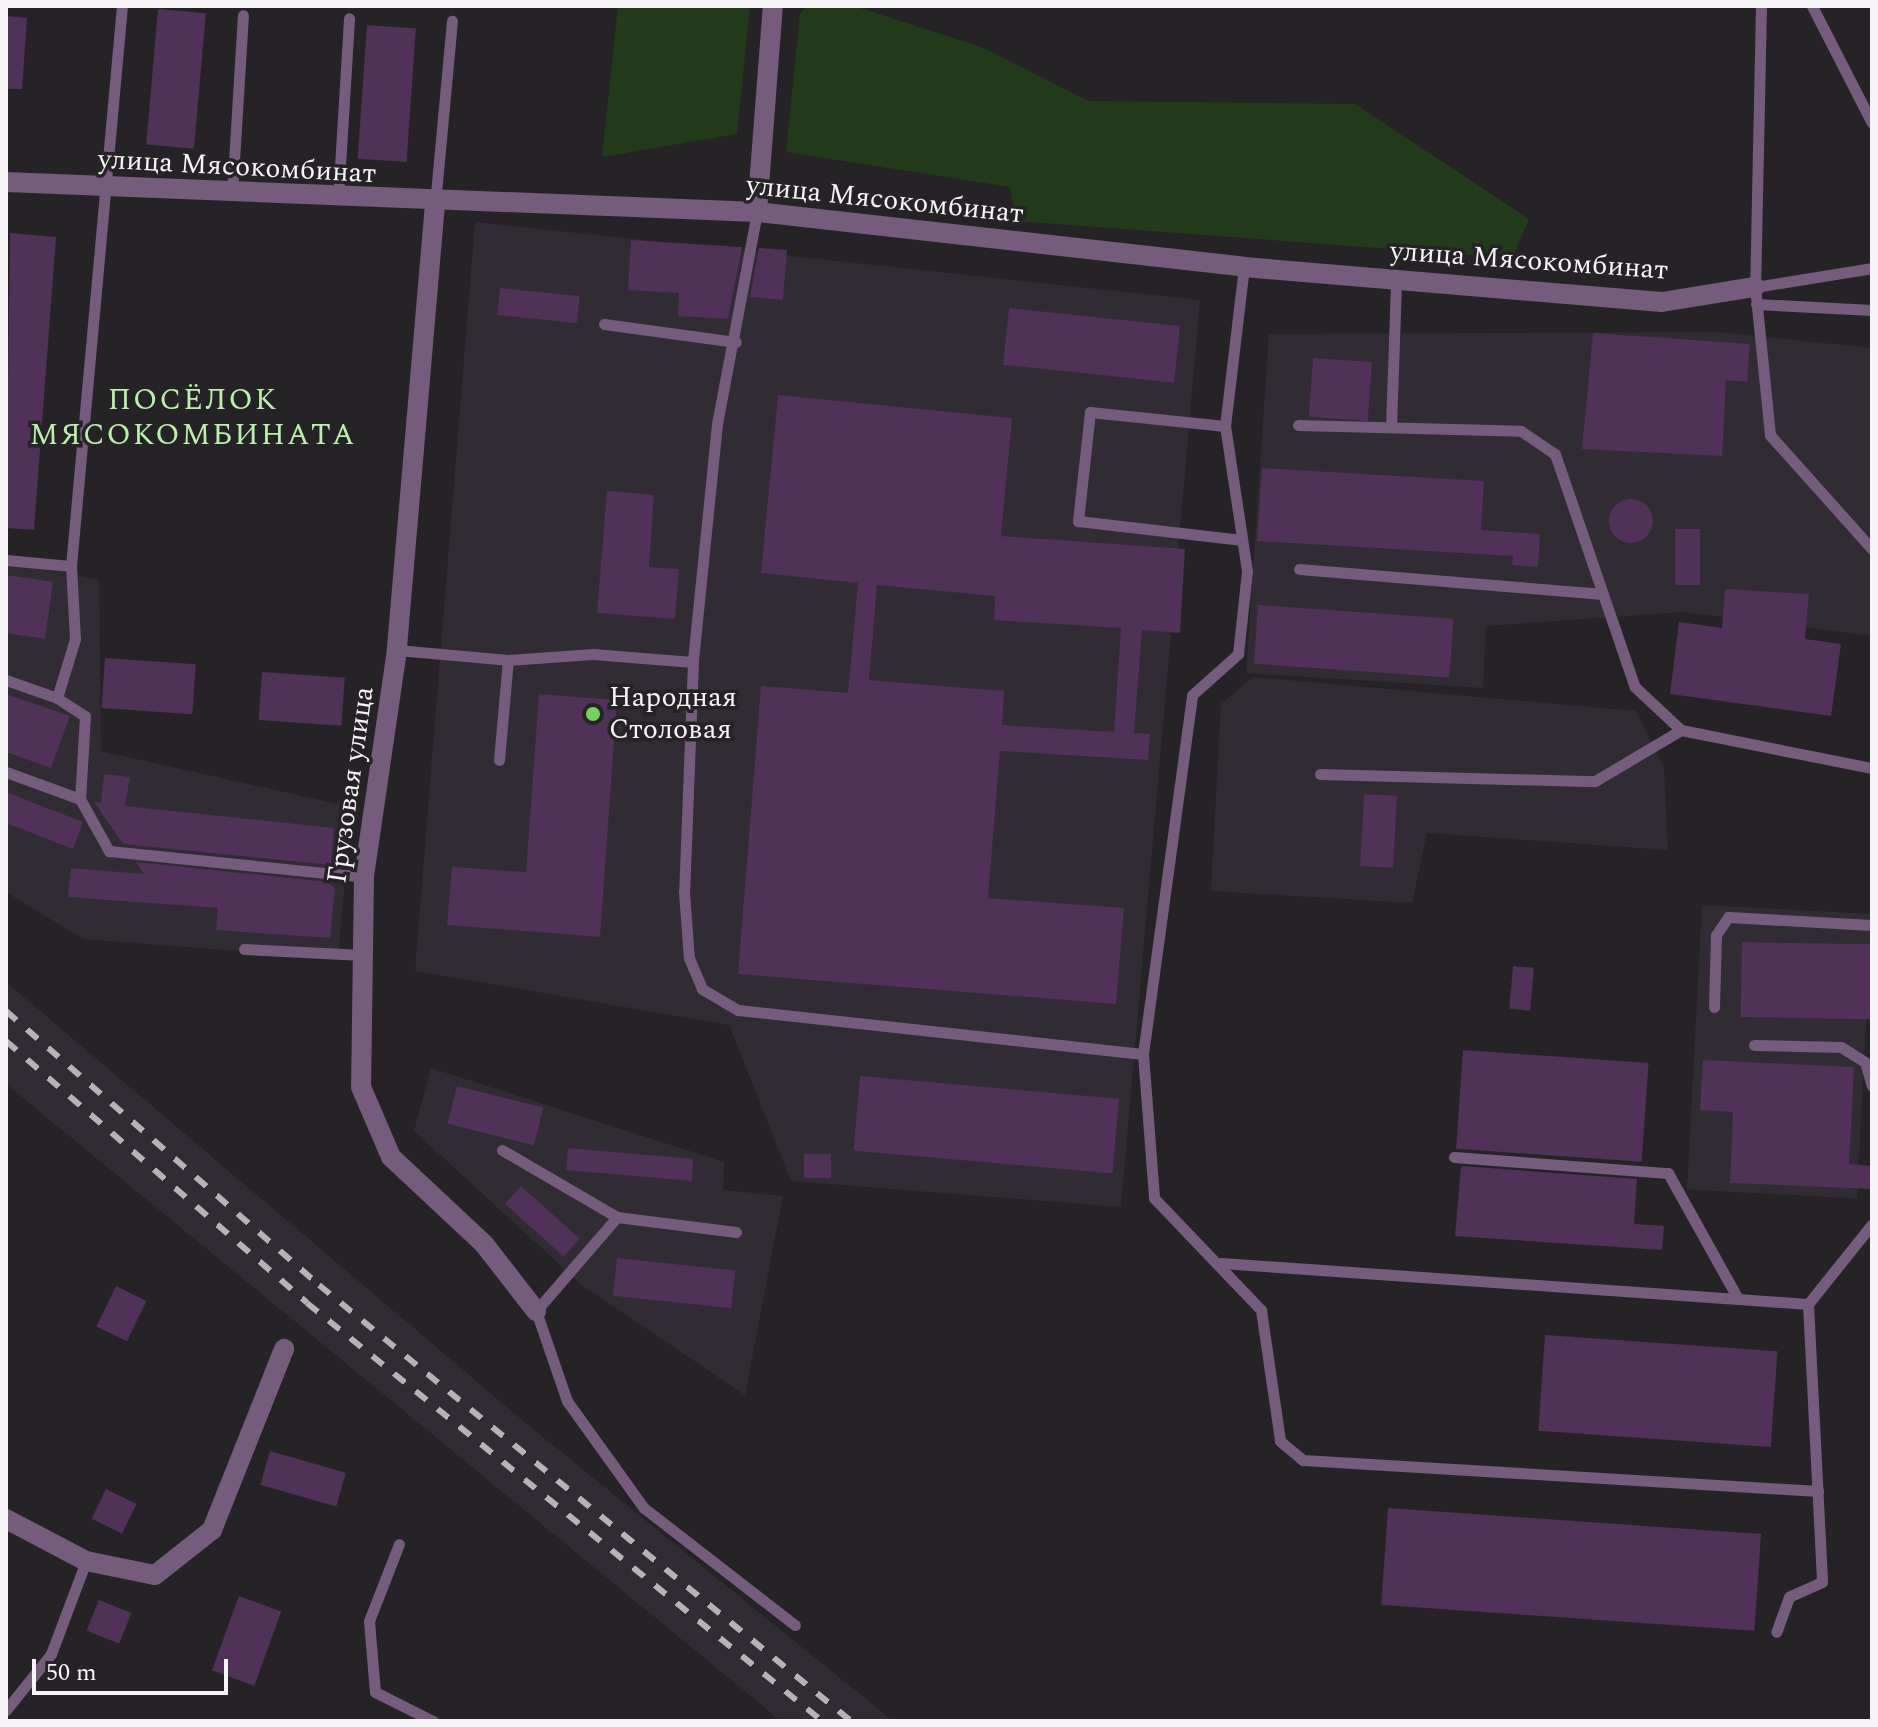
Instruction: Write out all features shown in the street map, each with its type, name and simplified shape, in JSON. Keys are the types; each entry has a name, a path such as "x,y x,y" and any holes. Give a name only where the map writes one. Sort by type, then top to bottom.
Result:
{"street":[{"path":"757,212 773,6"},
{"name":"улица Мясокомбинат","path":"6,182 435,204 757,212 1396,282 1662,302 1756,295"},
{"name":"Грузовая улица","path":"435,204 397,650 364,877 361,1087 391,1157 484,1244 536,1311"},
{"path":"6,1519 86,1561 155,1575 212,1530 284,1349"}],"lane":[{"path":"57,698 75,639 71,566 122,6"},
{"path":"1761,6 1756,295 1770,435 1872,549"},
{"path":"1812,6 1872,123"},
{"path":"232,195 243,15"},
{"path":"338,200 349,18"},
{"path":"435,204 452,21"},
{"path":"757,212 736,342 717,424 693,662 684,892 689,958 702,989 738,1010 1143,1054"},
{"path":"1244,267 1225,426 1247,571 1238,654 1192,695 1143,1054 1154,1198 1221,1263 1261,1310 1280,1441 1303,1460 1818,1491"},
{"path":"1756,295 1872,268"},
{"path":"1391,427 1396,282"},
{"path":"1756,295 1872,310"},
{"path":"604,324 736,342"},
{"path":"1225,426 1090,412 1078,521 1242,540"},
{"path":"1298,425 1521,431 1555,454 1600,594 1635,687 1681,730 1872,768"},
{"path":"6,560 71,566"},
{"path":"1299,569 1600,594"},
{"path":"397,650 508,660 593,654 693,662"},
{"path":"499,760 508,660"},
{"path":"6,680 57,698 85,716 80,799 109,851 364,877"},
{"path":"1320,774 1595,781 1681,730"},
{"path":"6,772 80,799"},
{"path":"1714,1007 1716,935 1728,917 1872,925"},
{"path":"244,949 363,955"},
{"path":"1754,1045 1841,1047 1865,1062 1872,1086"},
{"path":"502,1150 617,1217 736,1232"},
{"path":"1454,1157 1668,1173 1738,1299"},
{"path":"617,1217 536,1311 567,1401 644,1508 795,1625"},
{"path":"1776,1632 1789,1597 1822,1582 1808,1304 1872,1224"},
{"path":"1221,1263 1808,1304"},
{"path":"399,1544 369,1621 375,1692 433,1721"},
{"path":"6,1710 51,1654 86,1561"}],"shaded area":[{"path":"475,222 1200,300 1121,1207 791,1181 729,1025 415,971"},
{"path":"1719,332 1872,348 1872,636 1683,612 1486,626 1483,688 1246,673 1269,334"},
{"path":"6,561 99,580 101,751 351,807 338,959 83,939 6,892"},
{"path":"1253,677 1636,711 1664,768 1668,850 1427,833 1412,903 1211,891 1221,704"},
{"path":"1702,905 1872,914 1857,1199 1687,1190"},
{"path":"6,982 528,1425 893,1721 781,1721 6,1084"},
{"path":"431,1068 724,1162 723,1190 783,1196 745,1395 583,1286 414,1131"}],"green space":[{"path":"618,6 750,6 737,134 602,157"},
{"path":"807,6 854,6 984,48 1088,101 1355,104 1529,219 1512,258 1016,221 1010,187 786,152 800,14"}],"building":[{"path":"158,9 206,13 194,149 146,144"},
{"path":"6,16 27,18 22,89 6,89"},
{"path":"367,25 416,28 407,162 358,159"},
{"path":"10,233 56,237 34,530 6,528"},
{"path":"631,240 742,247 728,319 678,316 679,293 628,290"},
{"path":"759,248 787,250 783,300 750,297"},
{"path":"500,288 580,296 577,323 497,315"},
{"path":"1009,308 1180,326 1174,383 1003,365"},
{"path":"1593,333 1750,344 1747,382 1726,380 1722,456 1582,449"},
{"path":"1313,358 1372,362 1368,421 1309,417"},
{"path":"778,395 1012,418 1001,536 1185,549 1180,633 1142,630 1134,733 1150,734 1148,760 1000,751 988,898 1124,908 1116,1004 738,974 761,686 848,693 858,583 761,573","holes":["877,585 995,596 994,620 1121,628 1114,732 1002,725 1004,691 869,680"]},
{"path":"1262,468 1484,481 1481,530 1540,534 1538,567 1512,565 1513,556 1257,541"},
{"path":"607,491 654,495 649,567 679,569 675,619 597,613"},
{"path":"1631,499 1646,506 1653,521 1646,536 1631,543 1616,536 1609,521 1616,506"},
{"path":"1675,529 1700,529 1700,585 1675,585"},
{"path":"6,575 53,582 45,639 6,633"},
{"path":"1725,589 1809,594 1805,639 1841,644 1831,716 1670,694 1679,622 1722,628"},
{"path":"1258,605 1454,619 1449,678 1254,664"},
{"path":"105,658 196,664 192,714 102,708"},
{"path":"262,672 345,678 341,726 259,720"},
{"path":"6,694 70,716 51,768 6,752"},
{"path":"539,694 617,700 600,937 447,925 452,867 526,872"},
{"path":"104,774 130,777 125,806 334,828 331,865 123,844 94,802 101,803"},
{"path":"6,792 83,822 73,849 6,823"},
{"path":"1364,794 1397,796 1393,868 1360,866"},
{"path":"136,862 329,882 335,889 330,938 216,930 218,908 68,897 71,868 144,874"},
{"path":"1742,942 1872,944 1871,1019 1741,1017"},
{"path":"1513,966 1534,968 1530,1011 1509,1009"},
{"path":"1463,1050 1649,1063 1642,1162 1456,1149"},
{"path":"1703,1060 1854,1067 1849,1164 1872,1166 1872,1189 1730,1183 1733,1112 1700,1110"},
{"path":"860,1076 1119,1099 1112,1173 853,1151"},
{"path":"457,1086 543,1108 534,1145 448,1124"},
{"path":"568,1148 694,1159 692,1181 566,1170"},
{"path":"804,1154 831,1154 831,1178 804,1178"},
{"path":"1461,1166 1637,1179 1634,1224 1664,1226 1662,1250 1455,1236"},
{"path":"521,1186 580,1239 564,1257 505,1204"},
{"path":"617,1258 735,1270 731,1308 613,1296"},
{"path":"116,1286 147,1301 127,1341 96,1326"},
{"path":"1545,1335 1777,1351 1771,1447 1538,1431"},
{"path":"270,1451 346,1473 336,1506 260,1485"},
{"path":"106,1489 137,1504 122,1534 92,1519"},
{"path":"1388,1508 1761,1534 1754,1631 1381,1605"},
{"path":"239,1596 281,1611 254,1686 212,1670"},
{"path":"99,1600 131,1613 119,1644 87,1631"}],"railway":[{"path":"6,1011 319,1285 851,1721"},
{"path":"6,1041 307,1303 822,1721"}],"place":[{"name":"Народная Столовая","path":"593,714"}],"district":[{"name":"ПОСЁЛОК МЯСОКОМБИНАТА","path":"193,417"}]}
